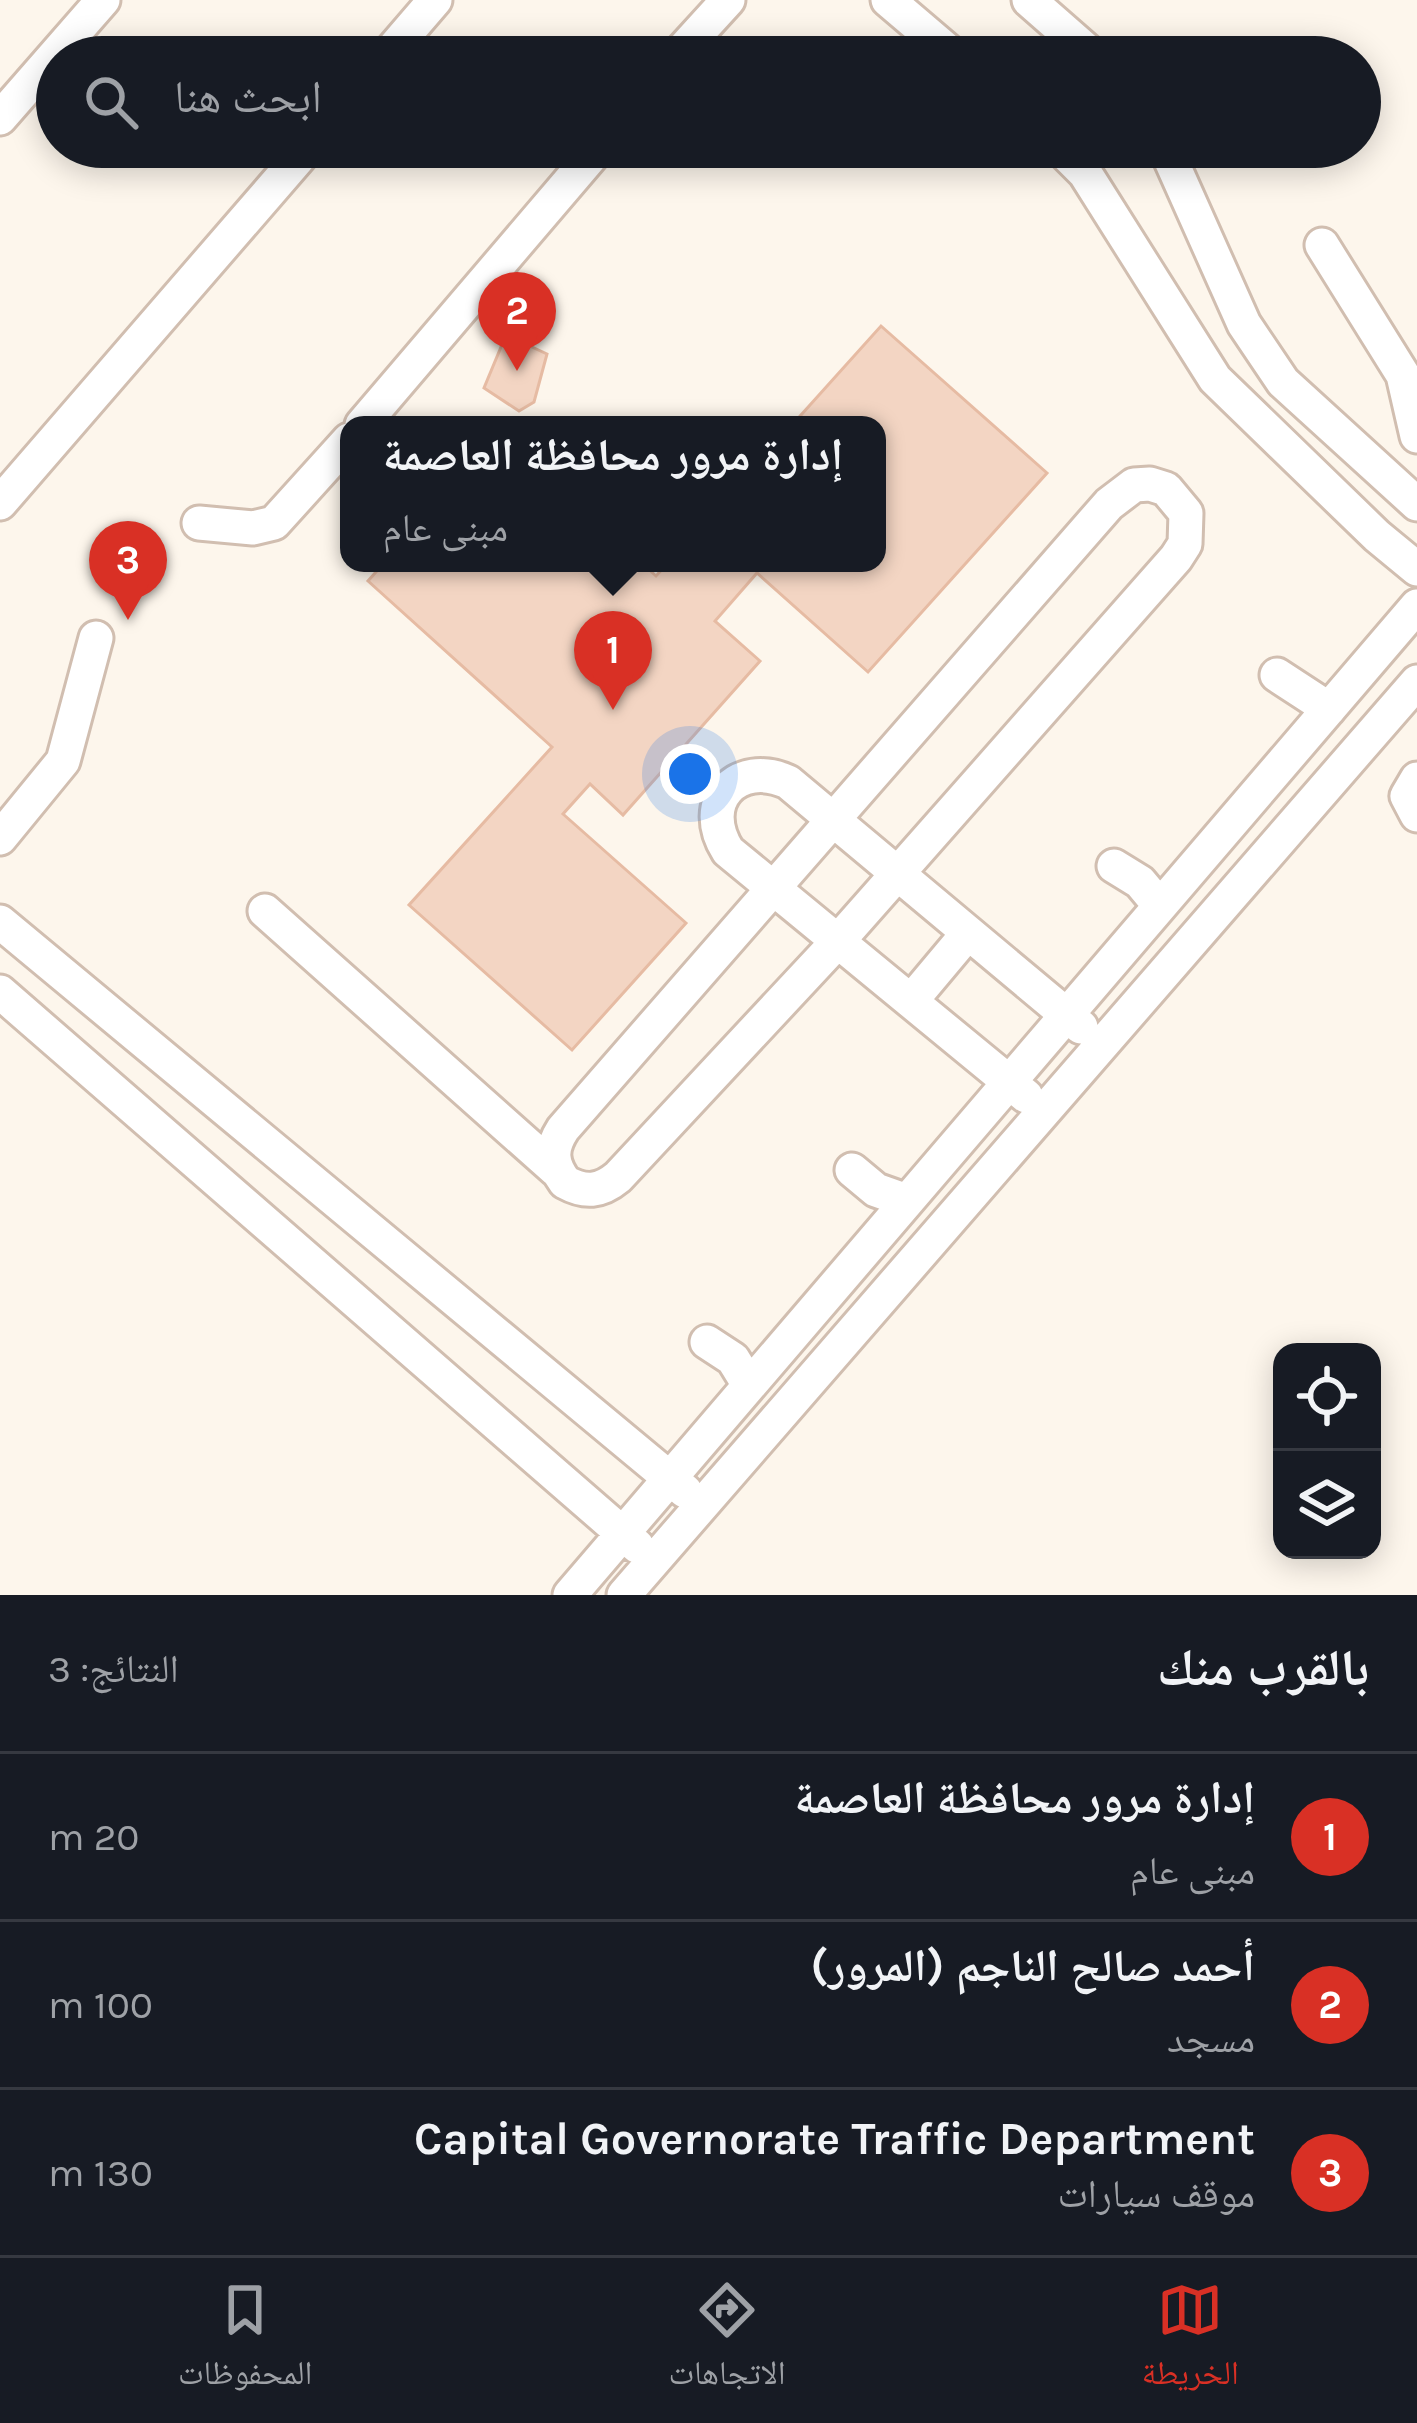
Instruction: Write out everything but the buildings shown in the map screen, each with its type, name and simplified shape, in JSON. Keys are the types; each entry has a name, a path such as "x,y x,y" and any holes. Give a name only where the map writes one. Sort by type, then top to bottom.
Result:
{"lane":[{"path":"72,36 103,0"},
{"path":"404,36 436,0"},
{"path":"695,36 728,0"},
{"path":"888,0 930,36"},
{"path":"1029,0 1070,36"},
{"path":"0,118 36,77"},
{"path":"0,503 290,168"},
{"path":"370,416 581,168"},
{"path":"1080,168 1215,379 1417,569"},
{"path":"1174,168 1244,324 1283,382 1415,498 1377,536"},
{"path":"1322,245 1403,375 1417,436"},
{"path":"199,524 253,529 274,524 340,450"},
{"path":"266,911 565,1182 578,1189 606,1187 838,941 1176,558 1189,529 1178,499 1150,484 1134,485 1120,493 563,1129 552,1156 556,1170"},
{"path":"570,1595 1417,606"},
{"path":"0,838 63,761 96,638"},
{"path":"1277,675 1329,709"},
{"path":"624,1595 1417,682"},
{"path":"1043,1110 728,850 718,834 721,797 734,783 752,775 771,774 788,782 1101,1044"},
{"path":"1417,779 1407,796 1417,814"},
{"path":"1114,866 1140,882 1160,906"},
{"path":"0,922 700,1504"},
{"path":"910,1001 968,934"},
{"path":"0,992 653,1561"},
{"path":"852,1170 876,1190 907,1201"},
{"path":"707,1342 733,1358 748,1385"}],"place":[{"name":"أحمد صالح الناجم (المرور)","path":"517,371"},
{"name":"Capital Governorate Traffic Department","path":"128,620"},
{"name":"إدارة مرور محافظة العاصمة","path":"613,710"}]}
